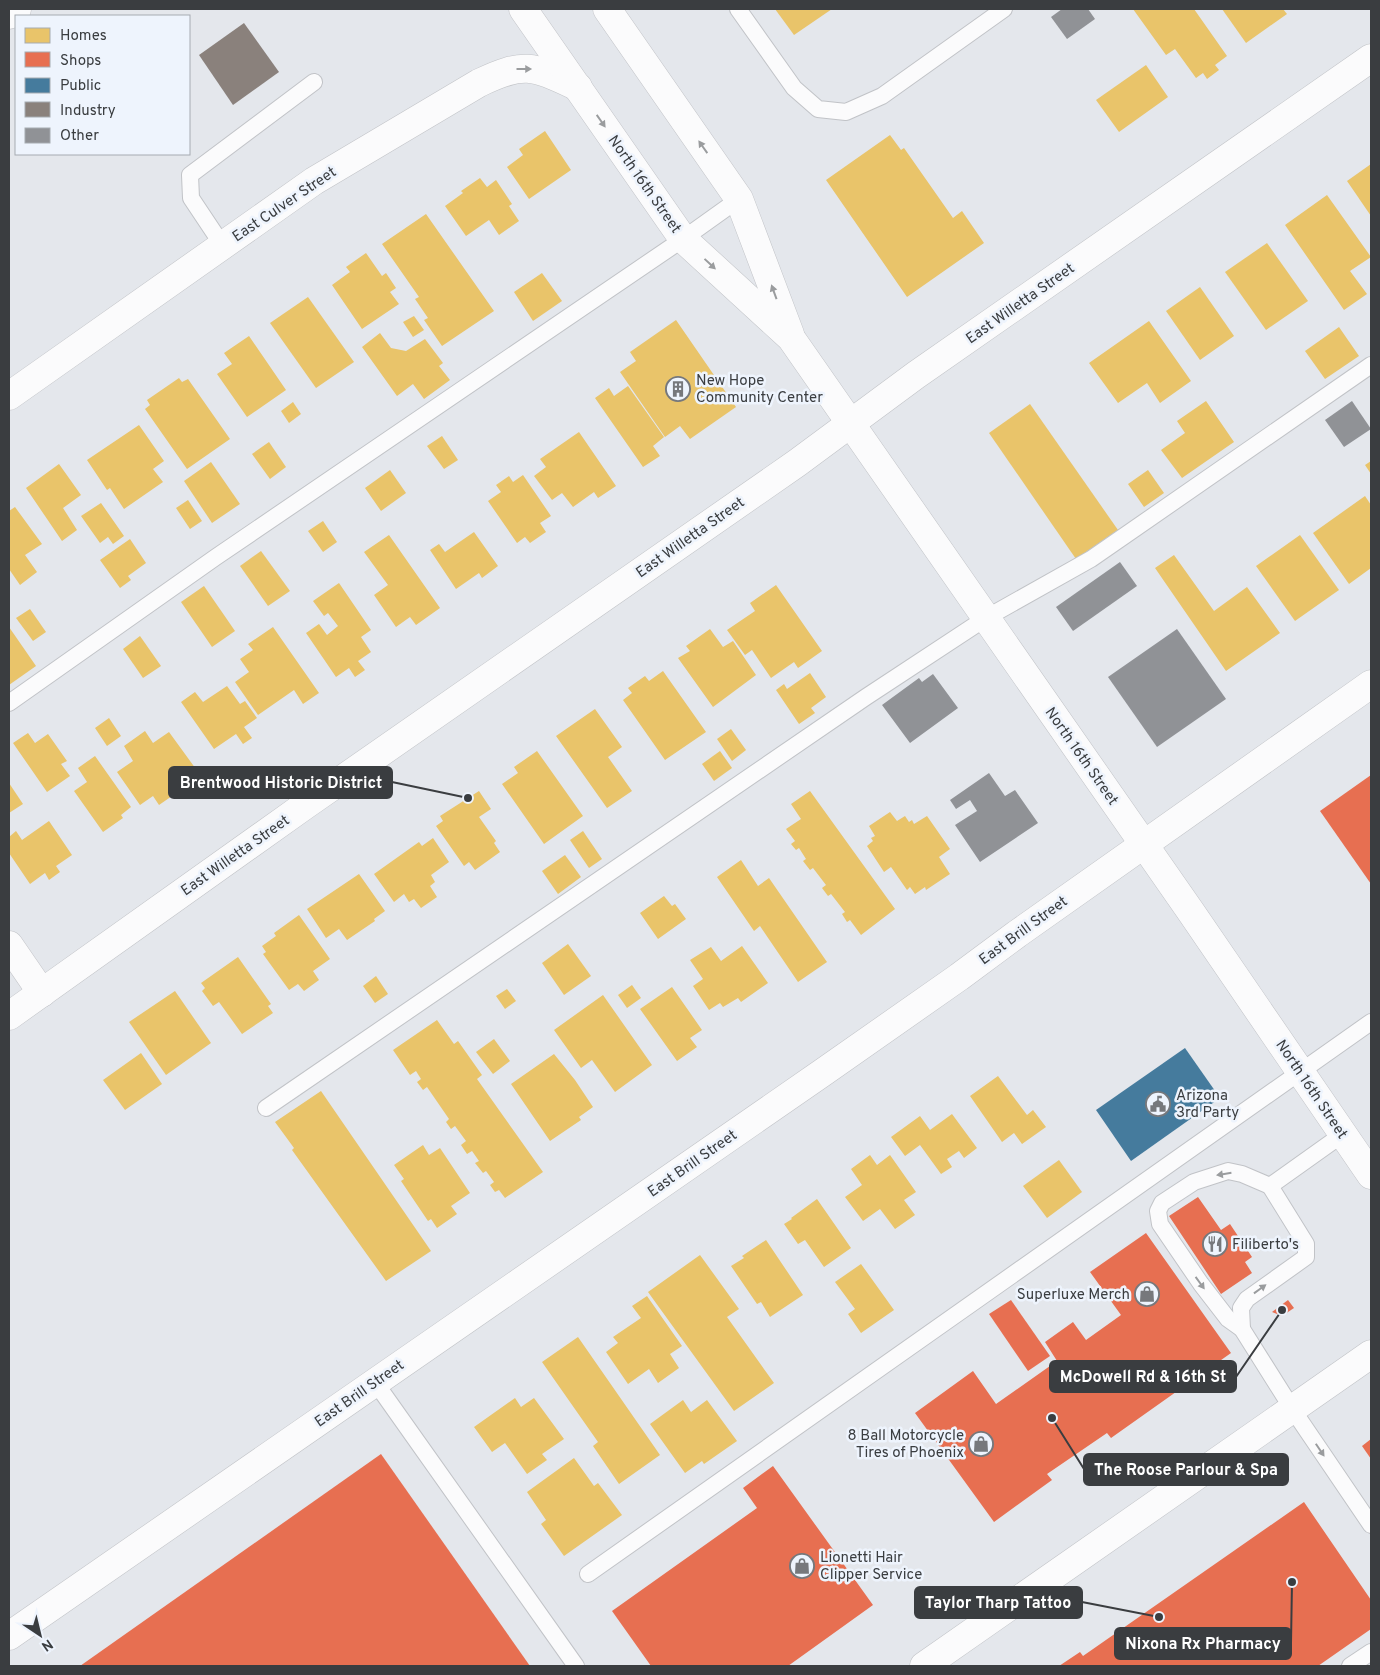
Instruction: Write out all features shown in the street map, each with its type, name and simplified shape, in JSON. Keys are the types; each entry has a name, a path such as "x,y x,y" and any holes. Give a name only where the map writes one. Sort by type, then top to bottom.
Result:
{"main road":[{"path":"9,14 17,9"},
{"name":"North 16th Street","path":"523,9 684,239 791,338 1144,844 1371,1175"},
{"name":"North 16th Street","path":"607,9 739,199 791,338"},
{"name":"East Willetta Street","path":"9,1016 304,806 797,463 916,376 1371,58"},
{"name":"East Culver Street","path":"9,396 314,181 479,83 512,69 530,68 544,71 578,87"},
{"name":"East Brill Street","path":"9,1636 838,1062 1371,684"},
{"path":"9,945 42,993"},
{"path":"924,1666 1371,1354"}],"lane":[{"path":"738,9 794,88 818,109 846,112 882,96 1004,9"},
{"path":"223,246 191,198 190,174 314,82"},
{"path":"9,703 216,557 684,239 739,199"},
{"path":"266,1108 841,714 986,618 1090,559 1371,365"},
{"path":"588,1574 1371,1022"},
{"path":"1270,1186 1343,1134"},
{"path":"1242,1329 1242,1308 1247,1299 1306,1257 1306,1244 1270,1186 1242,1174 1228,1171 1194,1182 1162,1203 1158,1211 1160,1224 1201,1284 1228,1319 1242,1329 1292,1410 1371,1525"},
{"path":"375,1382 576,1666"},
{"path":"1350,1666 1371,1652"}],"building: Homes":[{"path":"775,9 832,9 794,35"},
{"path":"1133,9 1194,9 1227,56 1215,65 1219,70 1207,79 1203,73 1196,78 1175,49 1166,55"},
{"path":"1222,9 1283,9 1287,14 1246,43"},
{"path":"1146,65 1168,97 1119,132 1096,100"},
{"path":"545,131 571,170 529,199 507,167 523,155 519,149"},
{"path":"890,135 901,150 904,148 953,218 962,211 984,243 907,297 826,180"},
{"path":"1371,164 1371,216 1347,181"},
{"path":"480,178 487,187 496,180 512,204 509,206 519,221 499,235 489,220 466,236 445,206 463,193 461,191"},
{"path":"1327,195 1371,257 1350,271 1367,294 1344,310 1285,225"},
{"path":"426,214 494,311 442,346 424,320 428,318 415,299 419,297 382,244"},
{"path":"1267,243 1308,301 1266,330 1225,272"},
{"path":"366,253 382,276 386,273 396,288 390,292 399,304 362,329 332,285 350,272 346,267"},
{"path":"542,273 562,301 533,321 514,292"},
{"path":"1200,287 1234,336 1200,360 1166,311"},
{"path":"308,297 354,362 316,388 270,323"},
{"path":"414,316 424,330 413,337 403,322"},
{"name":"New Hope Community Center","path":"676,320 736,407 690,439 680,426 665,437 620,372 636,361 630,352"},
{"path":"1149,321 1191,381 1160,403 1147,383 1118,403 1089,363"},
{"path":"1339,327 1359,356 1325,379 1305,351"},
{"path":"380,333 391,348 406,351 425,339 443,363 439,366 450,380 424,399 413,384 397,396 362,347"},
{"path":"249,336 286,390 247,417 217,374 232,364 224,353"},
{"path":"179,378 182,382 188,379 230,439 187,469 145,409 150,405 147,400"},
{"path":"628,386 664,437 653,446 660,456 643,467 595,398 609,388 614,396"},
{"path":"1206,401 1234,442 1182,478 1161,450 1185,433 1177,421"},
{"path":"293,402 301,414 289,423 281,411"},
{"path":"1030,404 1118,530 1076,559 989,433"},
{"path":"139,425 164,461 153,469 163,482 124,509 110,488 107,490 87,460"},
{"path":"579,432 616,486 598,498 594,492 573,507 562,493 552,500 534,476 546,467 540,459"},
{"path":"442,436 458,460 444,469 427,446"},
{"path":"269,442 286,467 270,479 252,454"},
{"path":"1371,461 1371,474 1365,465"},
{"path":"211,462 240,504 212,523 184,481"},
{"path":"59,464 81,495 63,508 77,530 62,541 26,488"},
{"path":"390,470 406,493 381,511 365,488"},
{"path":"1148,470 1164,493 1144,507 1128,484"},
{"path":"523,475 551,516 540,523 546,532 530,543 525,537 517,543 488,501 501,492 496,485 509,476 513,482"},
{"path":"1365,496 1371,505 1371,568 1349,584 1313,533"},
{"path":"188,500 202,521 190,529 176,508"},
{"path":"101,503 124,536 113,544 108,537 100,543 81,516"},
{"path":"15,507 42,544 25,555 37,572 20,585 9,569 9,511"},
{"path":"323,521 337,542 323,552 308,531"},
{"path":"474,532 498,566 482,578 479,573 456,589 430,550 439,544 445,552"},
{"path":"389,535 440,608 416,625 410,617 396,627 374,595 388,585 364,552"},
{"path":"1300,535 1339,590 1295,621 1256,566"},
{"path":"130,539 146,563 128,576 131,580 120,588 100,560"},
{"path":"261,551 290,591 268,606 240,566"},
{"path":"1174,555 1214,611 1247,587 1280,633 1226,671 1155,568"},
{"path":"339,583 371,630 361,637 371,652 358,661 365,670 355,677 349,668 336,677 306,633 319,624 327,635 338,626 328,613 324,616 313,601"},
{"path":"776,585 822,651 798,668 794,662 771,678 752,650 745,655 727,630 755,611 750,603"},
{"path":"204,586 235,631 212,647 181,602"},
{"path":"30,609 46,632 33,641 16,618"},
{"path":"9,627 36,666 9,685"},
{"path":"273,627 319,693 303,704 294,690 258,715 235,682 249,672 240,659 253,650 248,644"},
{"path":"710,629 723,647 733,641 756,675 713,707 678,658 690,651 686,646"},
{"path":"140,636 161,666 143,678 123,649"},
{"path":"663,671 706,732 665,760 623,700 632,693 628,688 645,676 649,681"},
{"path":"810,673 826,697 811,708 815,713 799,724 776,690 784,684 787,689"},
{"path":"227,686 240,704 245,701 257,718 244,727 252,738 243,744 236,734 214,749 181,702 195,692 203,702"},
{"path":"595,709 622,747 608,757 632,791 607,808 556,736"},
{"path":"109,718 121,736 107,746 95,728"},
{"path":"731,729 746,750 732,761 717,739"},
{"path":"145,731 153,743 169,732 201,776 159,805 153,796 140,805 117,772 133,761 124,746"},
{"path":"28,733 35,743 48,734 67,761 61,764 70,776 47,792 13,743"},
{"path":"537,751 583,816 544,844 502,784 518,773 514,767"},
{"path":"720,751 732,768 714,781 702,764"},
{"path":"95,756 131,807 121,815 123,818 103,832 74,791 87,782 78,768"},
{"path":"9,783 23,804 9,813"},
{"path":"479,791 491,809 479,817 496,841 494,843 500,852 475,870 469,862 464,866 436,826 443,821 440,816"},
{"path":"810,791 895,909 861,935 850,920 847,922 842,914 845,912 831,894 828,896 822,888 826,885 813,868 810,870 803,861 806,859 799,848 796,850 791,844 795,841 786,829 801,819 791,804"},
{"path":"890,812 897,821 905,816 909,822 912,820 914,824 927,816 950,849 939,857 950,874 926,890 925,887 915,894 910,887 907,890 891,867 884,872 867,846 873,841 871,838 875,836 869,826"},
{"path":"49,821 72,855 56,866 60,872 49,880 45,873 30,884 9,853 9,837 16,831 22,840"},
{"path":"583,831 602,859 589,868 570,840"},
{"path":"433,838 449,862 431,875 435,882 430,886 437,897 421,908 414,899 409,902 404,894 394,902 374,874 419,842 422,846"},
{"path":"565,855 581,877 558,894 542,871"},
{"path":"741,860 758,886 769,878 827,962 798,982 760,926 754,931 717,877"},
{"path":"359,874 385,911 374,919 375,921 347,940 339,929 326,938 307,909"},
{"path":"664,896 672,906 675,904 686,919 658,939 640,913"},
{"path":"299,915 330,959 313,971 319,980 304,991 298,984 289,990 263,954 266,952 262,946 276,936 274,933"},
{"path":"568,944 591,976 564,995 542,963"},
{"path":"742,946 768,983 741,1002 738,998 723,1007 720,1003 709,1010 693,986 703,979 690,960 711,947 721,961"},
{"path":"238,957 271,1004 268,1006 273,1013 242,1034 219,1002 213,1006 202,991 205,988 201,983"},
{"path":"376,976 388,994 375,1003 363,986"},
{"path":"632,985 641,998 627,1008 618,995"},
{"path":"672,987 702,1030 690,1038 697,1047 677,1061 640,1009"},
{"path":"507,989 516,1001 505,1009 496,996"},
{"path":"175,991 211,1043 166,1075 129,1022"},
{"path":"603,995 652,1065 615,1092 592,1060 581,1068 554,1030"},
{"path":"437,1020 454,1044 458,1041 482,1075 477,1079 543,1172 505,1198 499,1190 495,1192 490,1185 494,1182 486,1171 483,1173 475,1163 479,1161 472,1151 467,1154 461,1145 466,1141 455,1126 451,1129 446,1122 449,1119 427,1087 423,1090 417,1082 421,1079 416,1071 410,1075 393,1050"},
{"path":"494,1039 510,1061 493,1074 476,1052"},
{"path":"141,1053 162,1084 125,1110 103,1080"},
{"path":"554,1054 575,1080 593,1107 579,1117 581,1120 550,1141 511,1084"},
{"path":"998,1076 1027,1115 1033,1110 1046,1127 1022,1144 1014,1133 1002,1142 970,1096"},
{"path":"321,1091 431,1251 386,1281 292,1150 294,1148 275,1122"},
{"path":"952,1114 977,1148 964,1158 959,1151 947,1159 952,1167 941,1174 920,1145 905,1156 891,1137 920,1116 930,1130"},
{"path":"423,1145 429,1155 440,1148 470,1193 451,1206 457,1214 437,1228 431,1219 428,1221 401,1181 404,1179 394,1165"},
{"path":"870,1155 877,1165 890,1155 916,1192 904,1200 915,1215 895,1229 880,1209 863,1221 845,1197 862,1185 851,1169"},
{"path":"1059,1160 1082,1192 1047,1218 1023,1186"},
{"path":"817,1199 851,1248 824,1267 805,1240 798,1244 784,1224"},
{"path":"766,1240 803,1295 770,1317 761,1302 757,1304 731,1266"},
{"path":"700,1255 739,1309 727,1317 774,1383 734,1411 648,1292"},
{"path":"861,1264 894,1310 861,1333 848,1314 855,1309 835,1282"},
{"path":"647,1296 682,1346 670,1354 679,1368 658,1383 649,1369 628,1384 606,1352 618,1343 613,1337 641,1318 632,1306"},
{"path":"578,1337 660,1455 619,1484 593,1446 598,1442 542,1362"},
{"path":"515,1398 521,1407 534,1398 564,1439 542,1454 547,1460 527,1474 505,1443 492,1452 474,1427"},
{"path":"683,1400 691,1412 707,1400 737,1441 704,1464 702,1461 685,1473 650,1424"},
{"path":"574,1458 594,1486 598,1483 622,1515 564,1556 541,1524 546,1520 527,1492"}],"building: Shops":[{"path":"1371,775 1371,884 1320,811"},
{"name":"Filiberto's","path":"1198,1197 1221,1230 1230,1224 1252,1257 1245,1262 1252,1273 1221,1294 1169,1216"},
{"path":"1146,1233 1231,1353 1111,1438 1107,1433 1047,1474 1052,1480 994,1522 915,1413 973,1371 996,1404 1057,1361 1045,1342 1073,1322 1086,1340 1121,1315 1090,1272"},
{"path":"1011,1300 1050,1356 1028,1371 989,1314"},
{"path":"1288,1300 1294,1308 1282,1316 1272,1312"},
{"path":"1371,1439 1371,1459 1362,1446"},
{"path":"381,1454 530,1666 80,1666"},
{"path":"773,1466 873,1605 788,1666 651,1666 612,1611 757,1508 743,1488"},
{"path":"1304,1502 1371,1600 1371,1629 1318,1666 1059,1666 1080,1652 1083,1656"}],"building: Public":[{"name":"Arizona 3rd Party","path":"1185,1048 1220,1098 1131,1161 1096,1110"}],"building: Industry":[{"path":"244,23 279,72 233,105 199,55"}],"building: Other":[{"path":"1062,9 1088,9 1095,19 1067,39 1051,17"},
{"path":"1352,401 1371,429 1344,447 1325,420"},
{"path":"1120,562 1137,586 1073,631 1056,607"},
{"path":"1177,629 1226,699 1157,747 1108,677"},
{"path":"933,674 958,708 910,743 882,705 919,678 922,682"},
{"path":"989,773 1005,796 1015,790 1038,823 980,862 955,825 977,811 970,800 956,809 950,800"}],"place":[{"name":"New Hope Community Center","path":"678,389"},
{"name":"Brentwood Historic District","path":"468,798"},
{"name":"Arizona 3rd Party","path":"1158,1104"},
{"name":"Filiberto's","path":"1215,1244"},
{"name":"Superluxe Merch","path":"1147,1294"},
{"name":"McDowell Rd & 16th St","path":"1282,1310"},
{"name":"The Roose Parlour & Spa","path":"1052,1418"},
{"name":"8 Ball Motorcycle Tires of Phoenix","path":"981,1444"},
{"name":"Lionetti Hair Clipper Service","path":"802,1566"},
{"name":"Nixona Rx Pharmacy","path":"1292,1582"},
{"name":"Taylor Tharp Tattoo","path":"1159,1617"}]}
